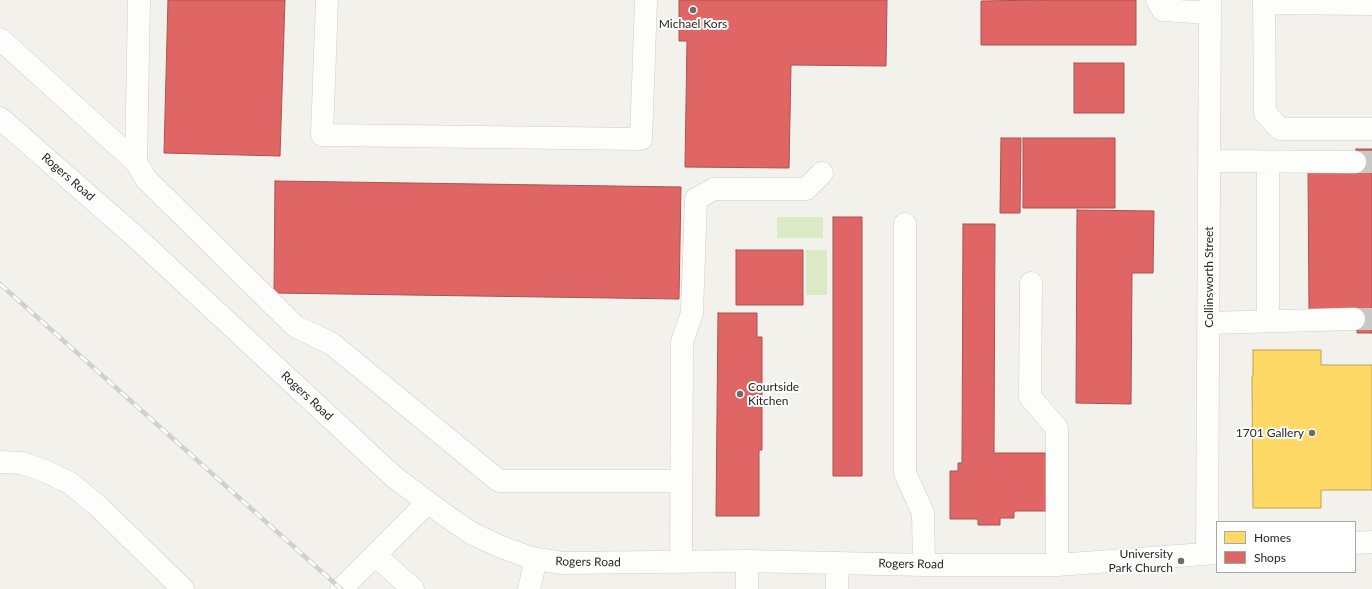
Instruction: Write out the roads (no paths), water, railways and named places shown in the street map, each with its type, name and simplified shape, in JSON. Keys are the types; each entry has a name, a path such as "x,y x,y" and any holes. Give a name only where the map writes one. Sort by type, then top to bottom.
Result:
{"street":[{"path":"136,162 139,0"},
{"path":"327,0 322,135 641,139 646,0"},
{"path":"1157,0 1163,10 1210,6"},
{"path":"1372,4 1264,1 1265,113 1280,129 1372,129"},
{"name":"Collinsworth Street","path":"1210,6 1209,323 1212,553"},
{"path":"0,39 136,162 146,179 295,326 332,344 499,481 681,481"},
{"name":"Rogers Road","path":"0,118 140,240 394,477 471,533 499,546 536,559 563,563 747,561 924,565 1058,565 1212,553"},
{"path":"1210,161 1355,162"},
{"path":"1268,162 1268,321"},
{"path":"681,562 682,342 692,313 696,199 714,189 806,189 822,173"},
{"path":"905,224 905,473 924,513 924,565"},
{"path":"1031,283 1030,397 1058,428 1058,565"},
{"path":"1209,323 1354,320"},
{"path":"0,462 22,463 45,471 70,483 99,507 183,589"},
{"path":"341,589 428,503"},
{"path":"1356,543 1372,542"},
{"path":"375,555 413,589"},
{"path":"529,589 536,559"},
{"path":"747,561 747,589"},
{"path":"837,563 837,589"}],"tunnel":[{"path":"1355,162 1372,162"},
{"path":"1354,319 1372,319"}],"railway":[{"path":"0,284 341,589"}],"place":[{"name":"Michael Kors","path":"693,10"},
{"name":"Courtside Kitchen","path":"740,394"},
{"name":"1701 Gallery","path":"1312,433"},
{"name":"University Park Church","path":"1181,561"}]}
